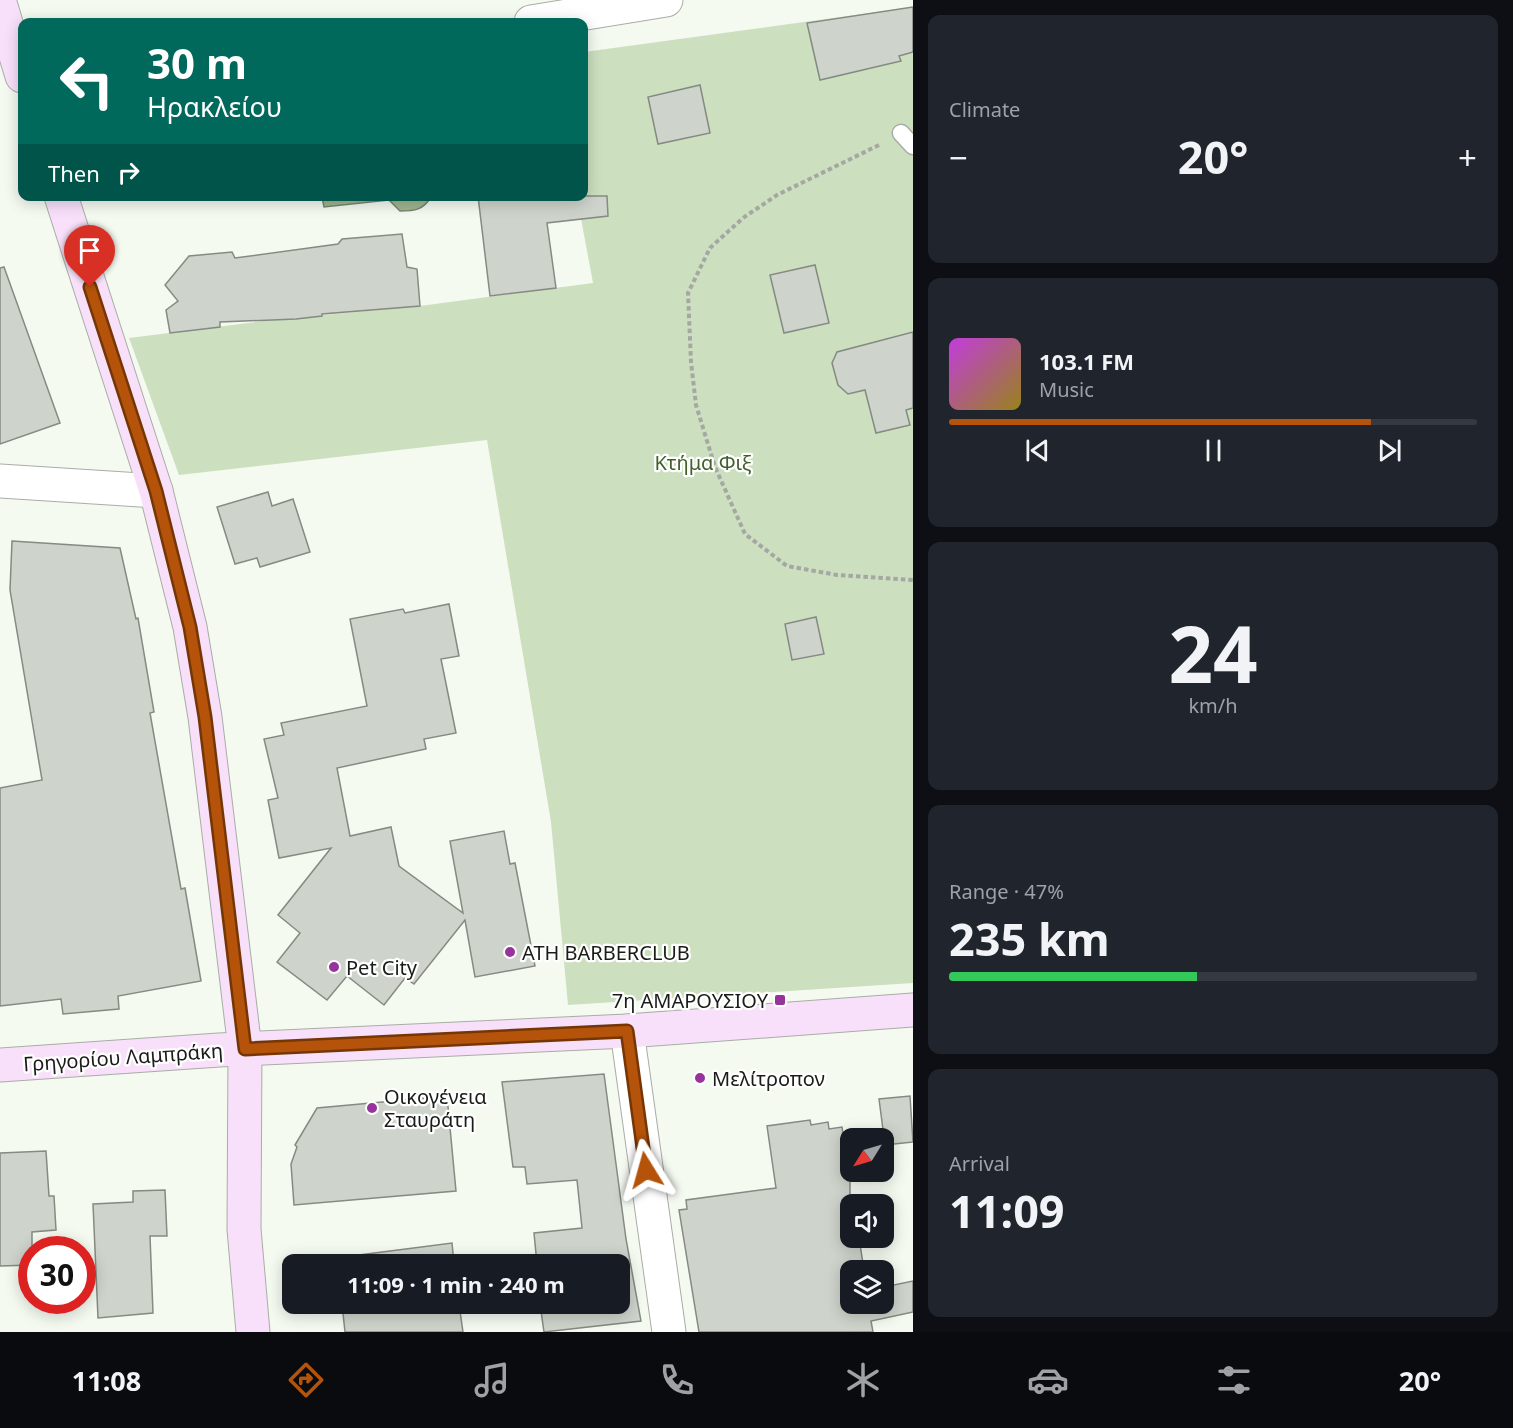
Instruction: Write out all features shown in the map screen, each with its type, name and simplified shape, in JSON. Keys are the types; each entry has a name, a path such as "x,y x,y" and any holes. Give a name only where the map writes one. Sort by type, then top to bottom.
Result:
{"main road":[{"path":"0,3 18,63"},
{"path":"63,201 156,491 190,627 205,717 245,1049 244,1229 253,1332"},
{"name":"Γρηγορίου Λαμπράκη","path":"0,1065 245,1049 627,1031 913,1010"}],"street":[{"path":"556,18 666,0"},
{"path":"0,481 156,491"},
{"path":"627,1031 669,1332"}],"lane":[{"path":"901,133 913,146"}],"path":[{"path":"901,133 777,195 743,219 710,248 688,293 691,362 696,405 715,467 745,534 787,566 837,575 913,580"}],"green space":[{"name":"Κτήμα Φιξ","path":"913,7 913,983 568,1005 551,822 487,440 179,475 129,338 271,320 420,306 593,283 578,201 588,201 588,51"}],"shaded area":[{"path":"323,201 380,201 324,207"},
{"path":"390,201 428,201 418,209 400,211"}],"building":[{"path":"913,7 913,52 899,56 901,61 820,80 807,23"},
{"path":"700,85 710,133 658,144 648,97"},
{"path":"588,196 607,196 608,216 547,223 556,288 490,296 479,201 588,201"},
{"path":"402,234 407,267 417,269 420,306 322,314 322,316 296,319 220,322 220,327 170,333 166,310 178,301 165,285 189,256 232,252 235,258 338,244 342,239"},
{"path":"815,265 829,323 784,333 770,275"},
{"path":"4,267 60,423 0,444 0,268"},
{"path":"913,332 913,408 906,410 910,425 876,433 865,390 848,394 838,385 832,363 837,352"},
{"path":"268,492 272,506 293,499 310,552 260,567 257,558 235,564 217,507"},
{"path":"12,541 120,548 136,619 138,618 154,712 150,713 181,889 185,888 201,981 118,996 119,1009 63,1014 61,999 0,1006 0,788 42,780 10,590"},
{"path":"449,604 459,656 441,659 456,733 424,739 426,749 337,768 350,836 391,827 399,866 463,913 450,841 504,831 510,864 515,863 535,966 475,977 465,920 414,984 405,978 384,1005 347,976 327,1000 277,962 300,933 278,915 331,848 279,858 268,800 278,798 264,739 284,735 281,723 367,706 350,619 403,609 405,613"},
{"path":"816,617 824,654 792,660 785,624"},
{"path":"604,1074 629,1254 536,1254 534,1233 582,1228 577,1180 527,1184 525,1167 513,1167 502,1082"},
{"path":"447,1096 456,1191 294,1205 291,1164 297,1147 295,1145 317,1108"},
{"path":"910,1096 913,1142 894,1144 894,1128 883,1128 879,1099"},
{"path":"810,1120 811,1125 828,1122 829,1129 842,1127 840,1128 840,1182 850,1182 850,1194 840,1194 840,1248 861,1248 862,1260 840,1260 840,1314 894,1314 894,1285 913,1281 913,1312 871,1321 873,1332 699,1332 679,1210 687,1209 686,1200 776,1188 767,1126"},
{"path":"46,1151 49,1196 54,1196 56,1230 32,1232 32,1236 18,1236 18,1265 0,1266 0,1153"},
{"path":"165,1190 167,1236 150,1236 153,1313 98,1318 93,1204 133,1202 133,1191"},
{"path":"452,1243 453,1254 367,1254"},
{"path":"630,1261 641,1321 544,1332 541,1314 630,1314"},
{"path":"343,1314 460,1314 463,1332 345,1332"}],"place":[{"name":"ATH BARBERCLUB","path":"510,952"},
{"name":"Pet City","path":"334,967"},
{"name":"7η ΑΜΑΡΟΥΣΙΟΥ","path":"780,1000"},
{"name":"Μελίτροπον","path":"700,1078"},
{"name":"Οικογένεια Σταυράτη","path":"372,1108"}],"route":[{"path":"90,287 156,491 190,627 205,717 245,1049 627,1031 646,1170"}]}
